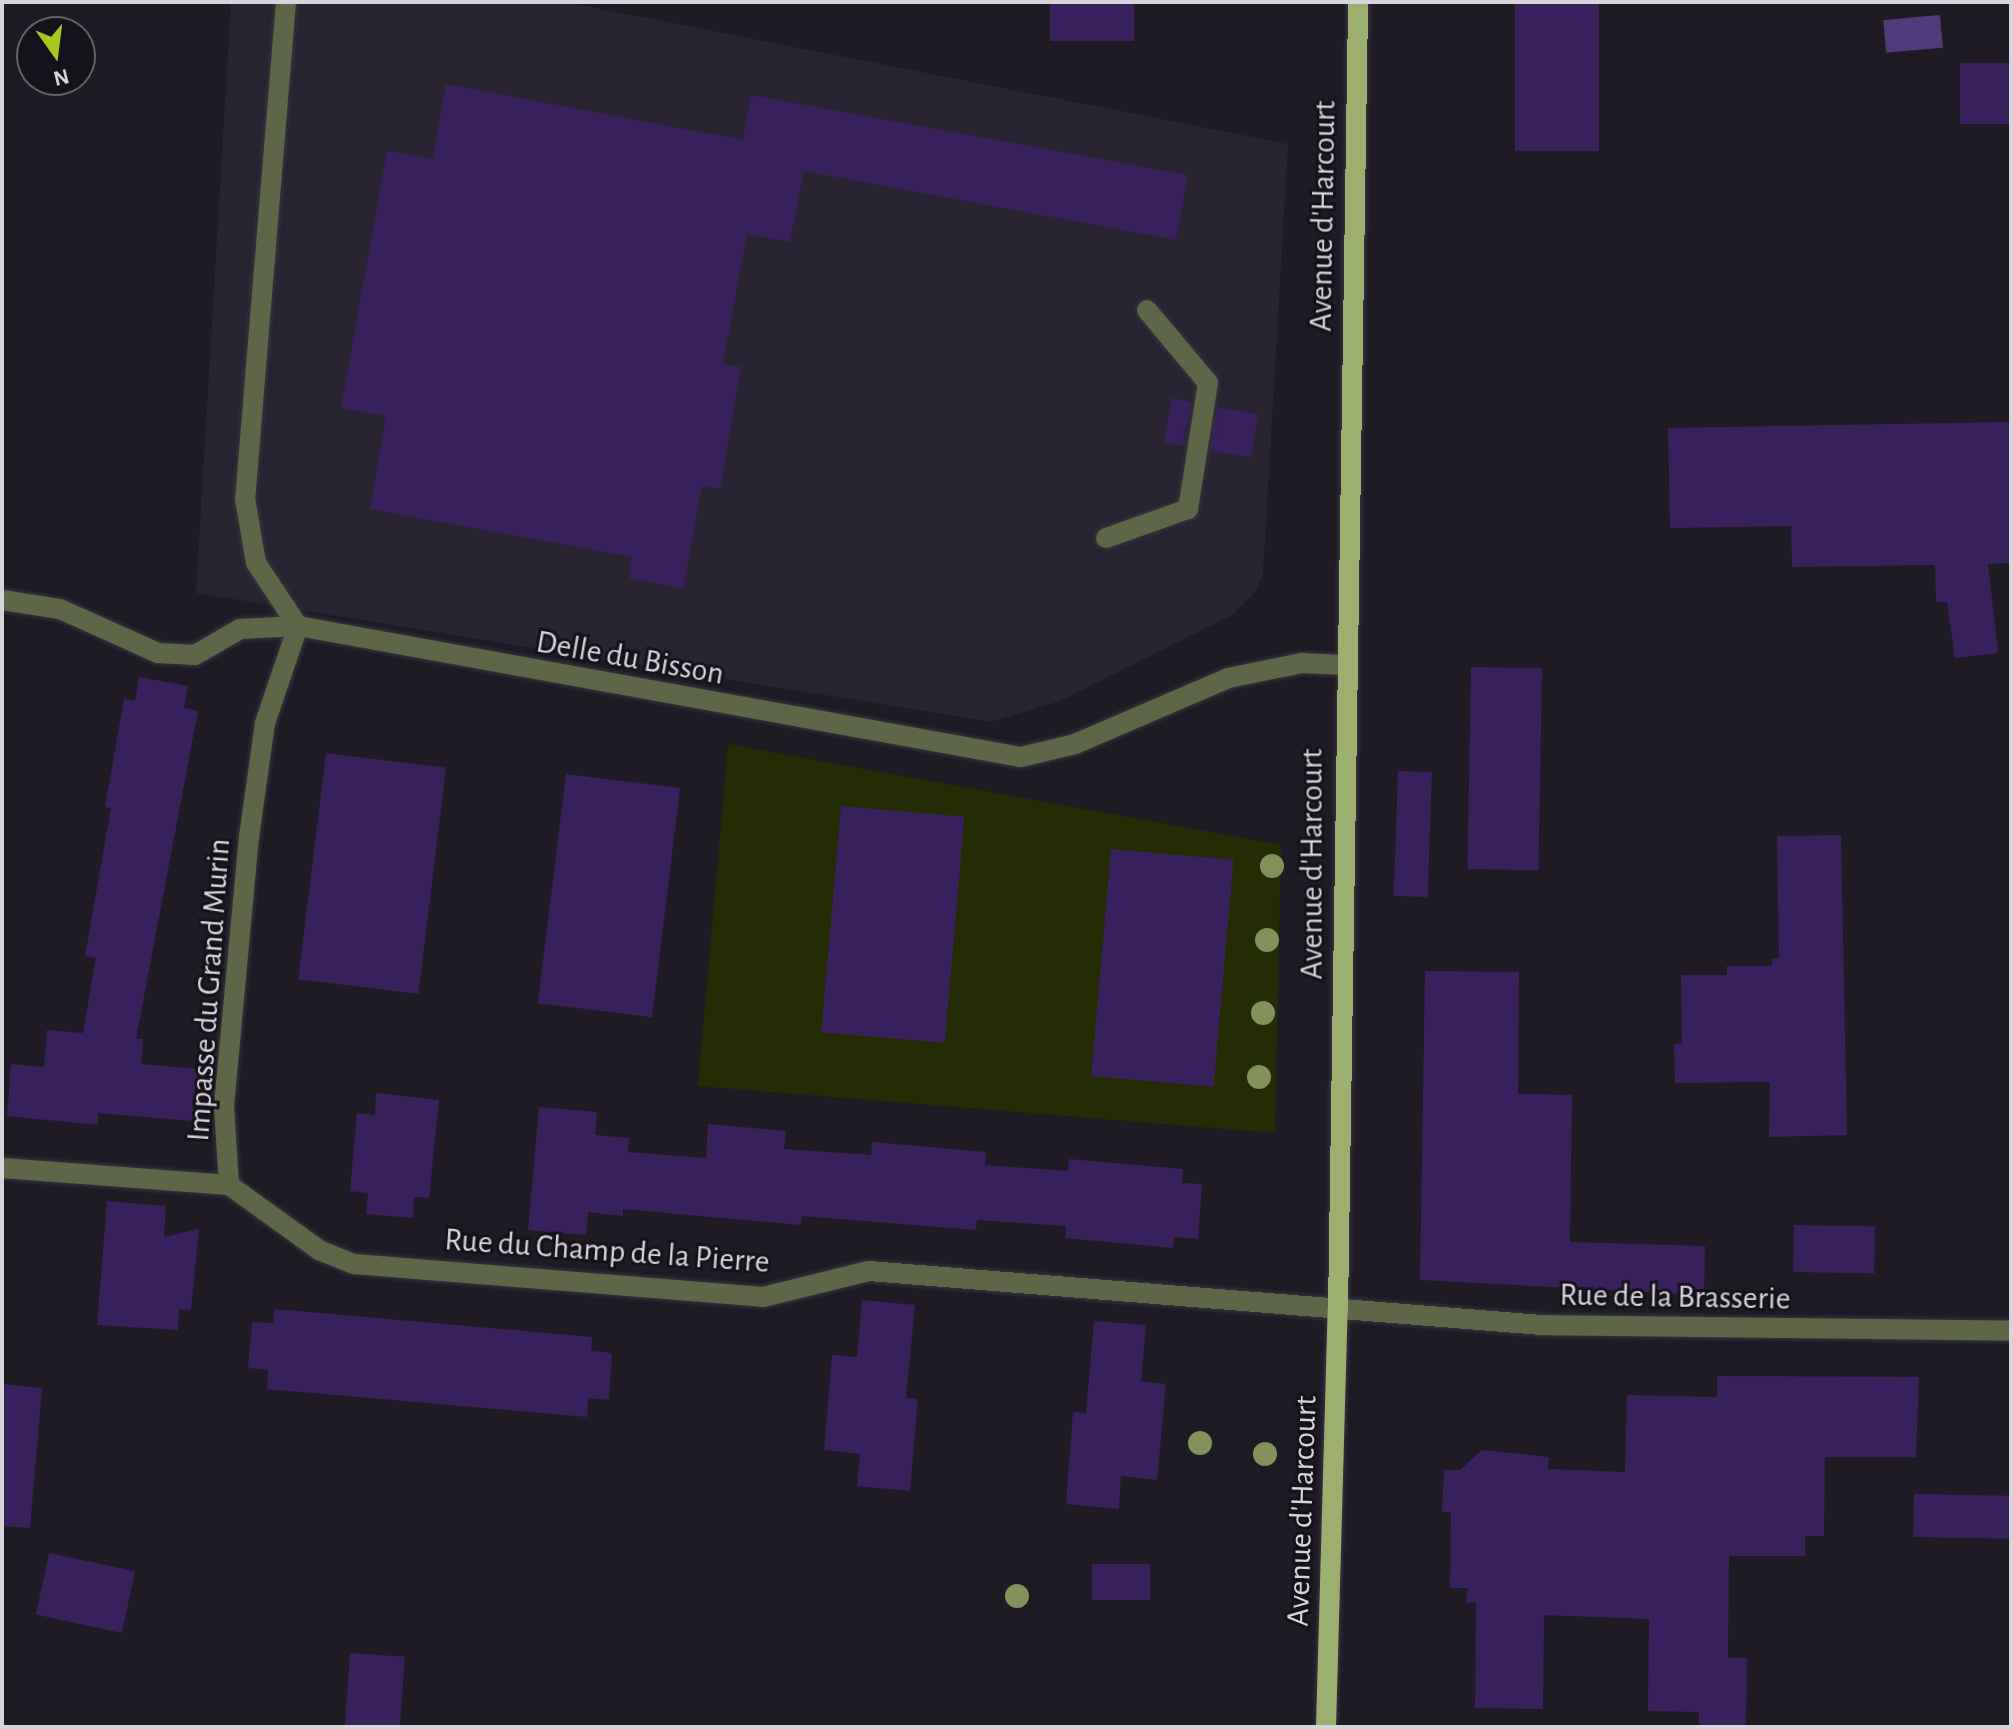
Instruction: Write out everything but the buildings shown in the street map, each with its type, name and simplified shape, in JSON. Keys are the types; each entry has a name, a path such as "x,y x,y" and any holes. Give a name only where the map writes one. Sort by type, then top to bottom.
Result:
{"main road":[{"name":"Avenue d'Harcourt","path":"1326,1727 1338,1310 1344,665 1358,2"}],"street":[{"path":"286,2 245,499 256,563 298,626"},
{"path":"1106,538 1188,509 1208,383 1147,310"},
{"name":"Delle du Bisson","path":"2,600 60,609 158,653 195,655 240,629 298,626 951,748 1040,757 1228,678 1302,663 1344,665"},
{"name":"Impasse du Grand Murin","path":"2,1168 229,1185 224,1106 249,837 265,723 298,626"},
{"name":"Rue du Champ de la Pierre","path":"229,1185 319,1250 354,1264 763,1297 869,1271 1338,1310"},
{"name":"Rue de la Brasserie","path":"1338,1310 1541,1325 2011,1331"}],"shaded area":[{"path":"231,2 565,2 1288,144 1263,574 1256,591 1232,615 1060,701 991,722 196,593"},
{"path":"1940,15 1943,48 1886,53 1883,20"}],"green space":[{"path":"728,744 1281,845 1275,1133 698,1086"}]}
